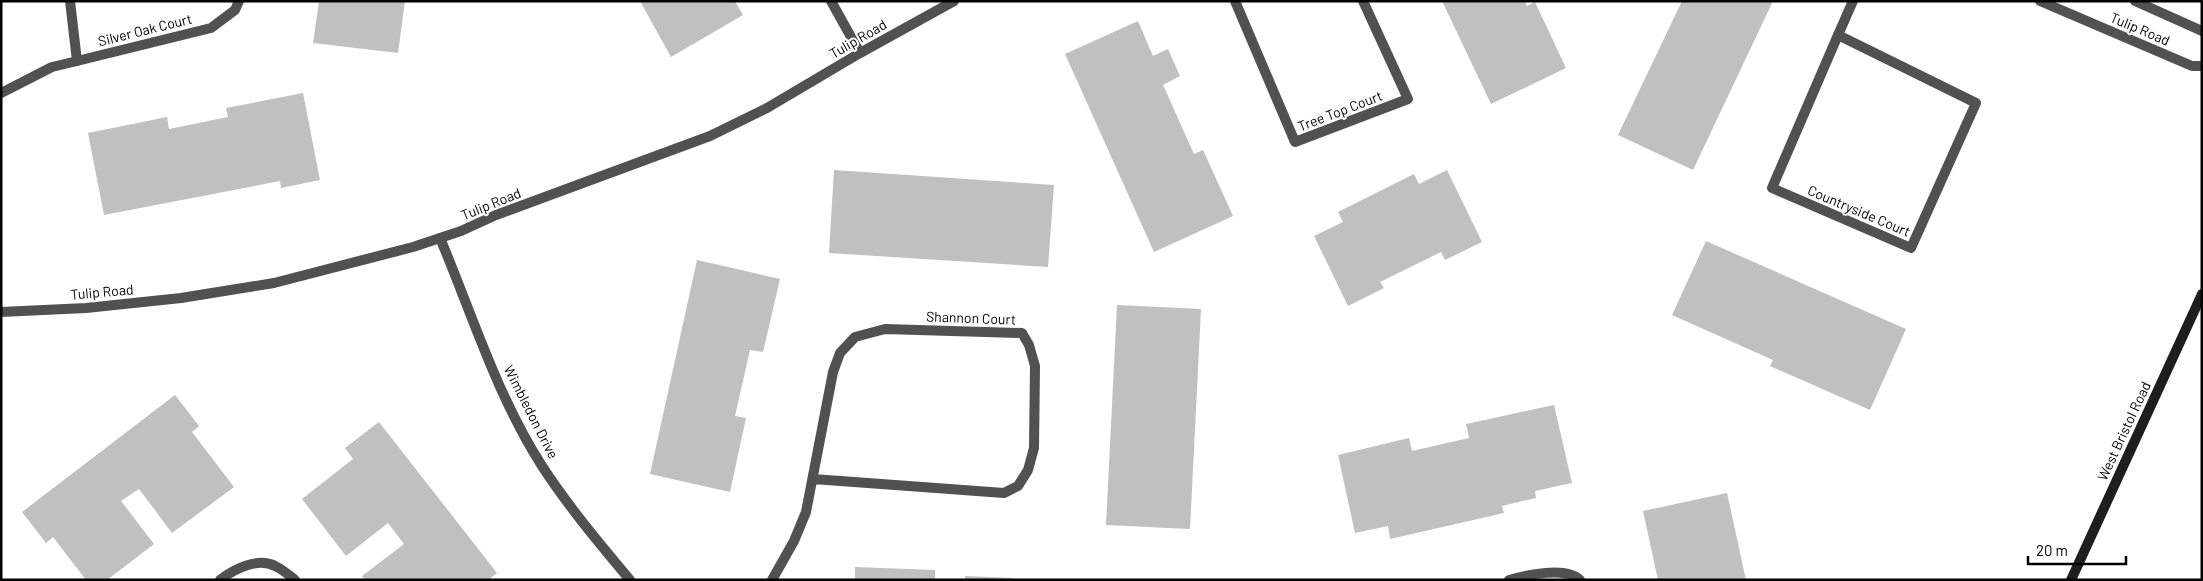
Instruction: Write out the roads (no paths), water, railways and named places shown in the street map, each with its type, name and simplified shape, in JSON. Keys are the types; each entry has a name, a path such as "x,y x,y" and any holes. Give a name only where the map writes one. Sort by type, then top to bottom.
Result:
{"main road":[{"name":"West Bristol Road","path":"2071,580 2202,294"}],"street":[{"path":"70,1 76,61"},
{"name":"Silver Oak Court","path":"1,93 52,67 211,28 235,10 238,1"},
{"path":"831,1 860,53"},
{"name":"Tulip Road","path":"1,312 86,308 181,298 274,284 440,238 496,215 710,136 768,108 860,53 954,1"},
{"name":"Tree Top Court","path":"1235,1 1294,142 1408,99 1363,1"},
{"name":"Countryside Court","path":"1838,35 1976,103 1911,248 1772,188 1838,35 1853,1"},
{"name":"Tulip Road","path":"2040,1 2192,66 2202,66"},
{"name":"Tulip Road","path":"2134,1 2202,31"},
{"name":"Wimbledon Drive","path":"440,238 482,345 510,406 542,465 591,533 630,580"},
{"name":"Shannon Court","path":"772,580 794,541 806,512 833,372 840,354 855,337 885,329 1022,333 1029,345 1036,366 1034,448 1028,470 1018,486 1004,493 813,479"},
{"path":"220,580 227,574 253,563 274,565 295,580"},
{"path":"1509,580 1528,575 1558,573 1575,575 1580,580"}]}
